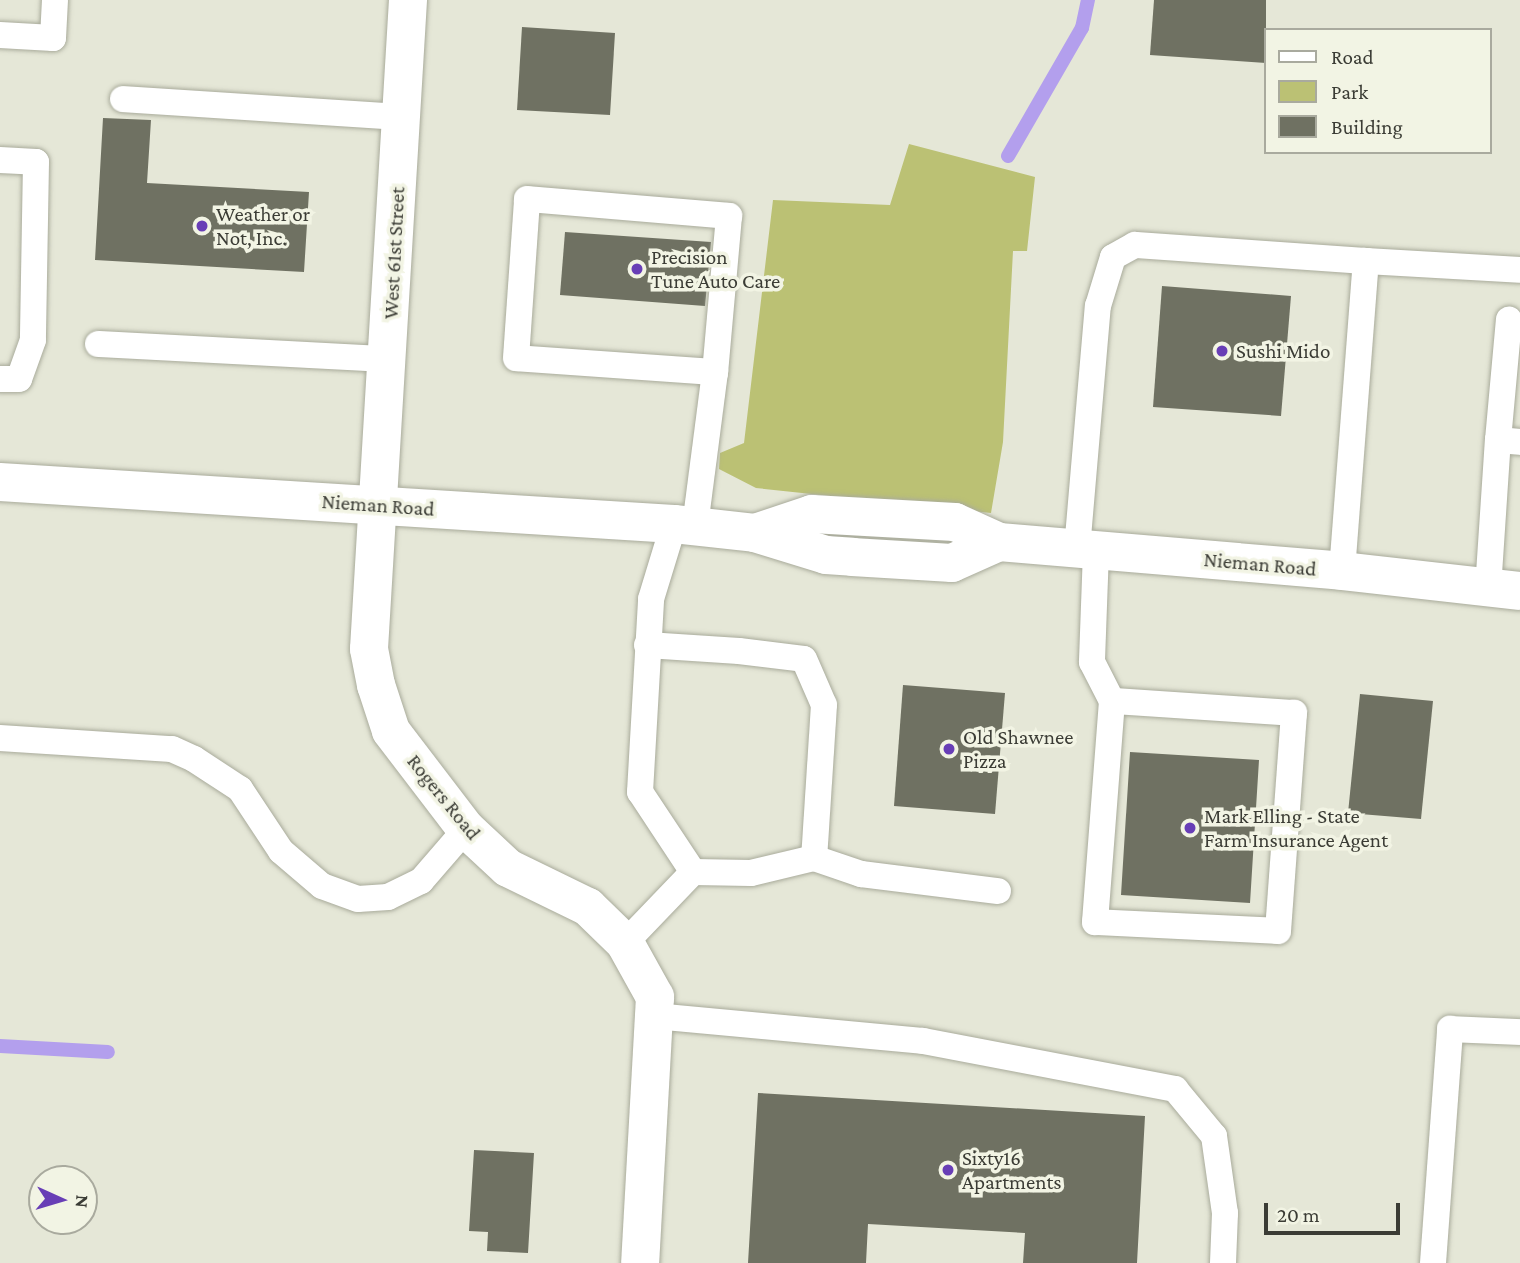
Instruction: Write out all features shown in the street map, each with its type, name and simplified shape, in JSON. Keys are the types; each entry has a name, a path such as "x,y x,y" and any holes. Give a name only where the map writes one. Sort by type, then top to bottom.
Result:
{"main road":[{"name":"West 61st Street","path":"379,506 408,0"},
{"name":"Nieman Road","path":"0,482 684,525 755,533 826,555 952,562 999,542 1342,571 1504,590"},
{"name":"Rogers Road","path":"379,506 369,649 376,685 391,731 466,829 508,868 588,907 625,943 655,996 639,1263"}],"lane":[{"path":"0,35 53,38 55,0"},
{"path":"122,99 402,117"},
{"path":"0,160 36,162 33,340 19,379 0,379"},
{"path":"693,872 640,792 647,645 651,599 684,525 715,372 729,216 527,199 516,358 715,372"},
{"path":"1112,701 1294,713 1278,931 1095,922 1112,701 1092,662 1086,550 1098,306 1113,257 1135,244 1520,270"},
{"path":"1342,571 1366,261"},
{"path":"1504,590 1509,441 1509,320"},
{"path":"99,344 388,359"},
{"path":"647,645 739,651 804,659 824,705 814,858"},
{"path":"0,738 172,749 194,759 240,789 281,851 322,886 358,899 388,897 421,881 466,829"},
{"path":"625,943 693,872 751,873 814,858 860,874 998,891"},
{"path":"654,1016 923,1041 1175,1090 1214,1136 1225,1213 1223,1263"},
{"path":"1433,1263 1450,1029 1520,1032"}],"green space":[{"path":"909,144 1035,177 1027,251 1013,251 1003,442 991,513 756,488 719,469 720,453 744,443 773,200 890,205"}],"building":[{"path":"1154,0 1266,0 1264,63 1150,55"},
{"path":"522,27 615,33 610,115 517,110"},
{"name":"Weather or Not, Inc.","path":"103,118 151,120 147,183 309,192 304,272 95,260"},
{"name":"Precision Tune Auto Care","path":"565,232 711,242 705,306 560,295"},
{"name":"Sushi Mido","path":"1162,286 1291,296 1281,416 1153,407"},
{"name":"Old Shawnee Pizza","path":"903,685 1005,693 995,814 894,806"},
{"path":"1360,694 1433,701 1421,819 1348,813"},
{"name":"Mark Elling - State Farm Insurance Agent","path":"1130,752 1259,760 1250,903 1121,895"},
{"name":"Sixty16 Apartments","path":"758,1093 1145,1116 1137,1263 1023,1263 1025,1233 868,1224 866,1263 748,1263"},
{"path":"474,1150 534,1153 528,1253 487,1251 488,1232 469,1231"}],"waterway":[{"path":"1008,156 1082,28 1088,0"},
{"path":"0,1046 108,1052"}],"place":[{"name":"Weather or Not, Inc.","path":"202,226"},
{"name":"Precision Tune Auto Care","path":"637,269"},
{"name":"Sushi Mido","path":"1222,351"},
{"name":"Old Shawnee Pizza","path":"949,749"},
{"name":"Mark Elling - State Farm Insurance Agent","path":"1190,828"},
{"name":"Sixty16 Apartments","path":"948,1170"}]}
